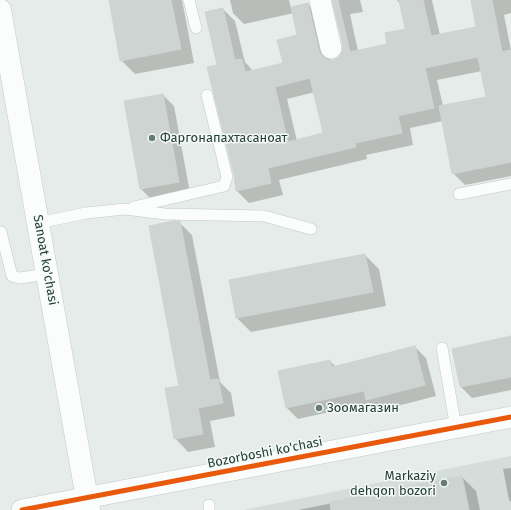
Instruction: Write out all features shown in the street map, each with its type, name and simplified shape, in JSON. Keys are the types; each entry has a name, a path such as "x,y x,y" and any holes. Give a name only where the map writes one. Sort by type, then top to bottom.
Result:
{"main road":[{"name":"Sanoat ko'chasi","path":"0,10 88,504"}],"street":[{"path":"320,0 331,48"},
{"name":"Bozorboshi ko'chasi","path":"22,510 88,504 511,417"}],"lane":[{"path":"189,0 196,28"},
{"path":"38,223 86,213 125,209 224,186 227,177 207,94"},
{"path":"459,194 511,184"},
{"path":"125,209 165,214 264,216 311,229"},
{"path":"0,232 12,276 20,278 47,274"},
{"path":"442,348 456,428"}],"shaded area":[{"name":"Markaziy dehqon bozori","path":"511,456 511,510 243,510"}],"building":[{"path":"109,0 171,0 181,49 120,61"},
{"path":"332,0 338,0 350,52 387,44 385,33 405,29 399,0 423,0 431,36 476,27 471,0 492,0 502,52 511,50 511,162 452,174 439,106 486,97 478,57 425,68 434,108 398,116 402,133 355,143 356,147 268,168 271,183 236,191 234,175 207,67 217,65 205,12 223,8 235,60 242,59 245,72 283,63 277,40 297,35 291,7 308,3 319,51 322,56 328,60 334,60 339,57 342,52 343,45","holes":["310,78 323,133 288,142 275,87"]},
{"path":"163,94 179,182 140,189 124,101"},
{"path":"180,221 210,380 218,379 223,403 198,408 203,434 174,439 165,388 179,386 149,226"},
{"path":"365,254 373,292 236,318 229,280"},
{"path":"511,336 511,377 460,387 452,349"},
{"path":"415,346 425,385 366,400 364,391 286,408 278,371 330,360 332,367"},
{"path":"462,476 469,510 331,510 330,502"}],"cycle path":[{"path":"22,510 511,417"}],"place":[{"name":"Фаргонапахтасаноат","path":"152,138"},
{"name":"Зоомагазин","path":"319,408"},
{"name":"Markaziy dehqon bozori","path":"444,483"}]}
